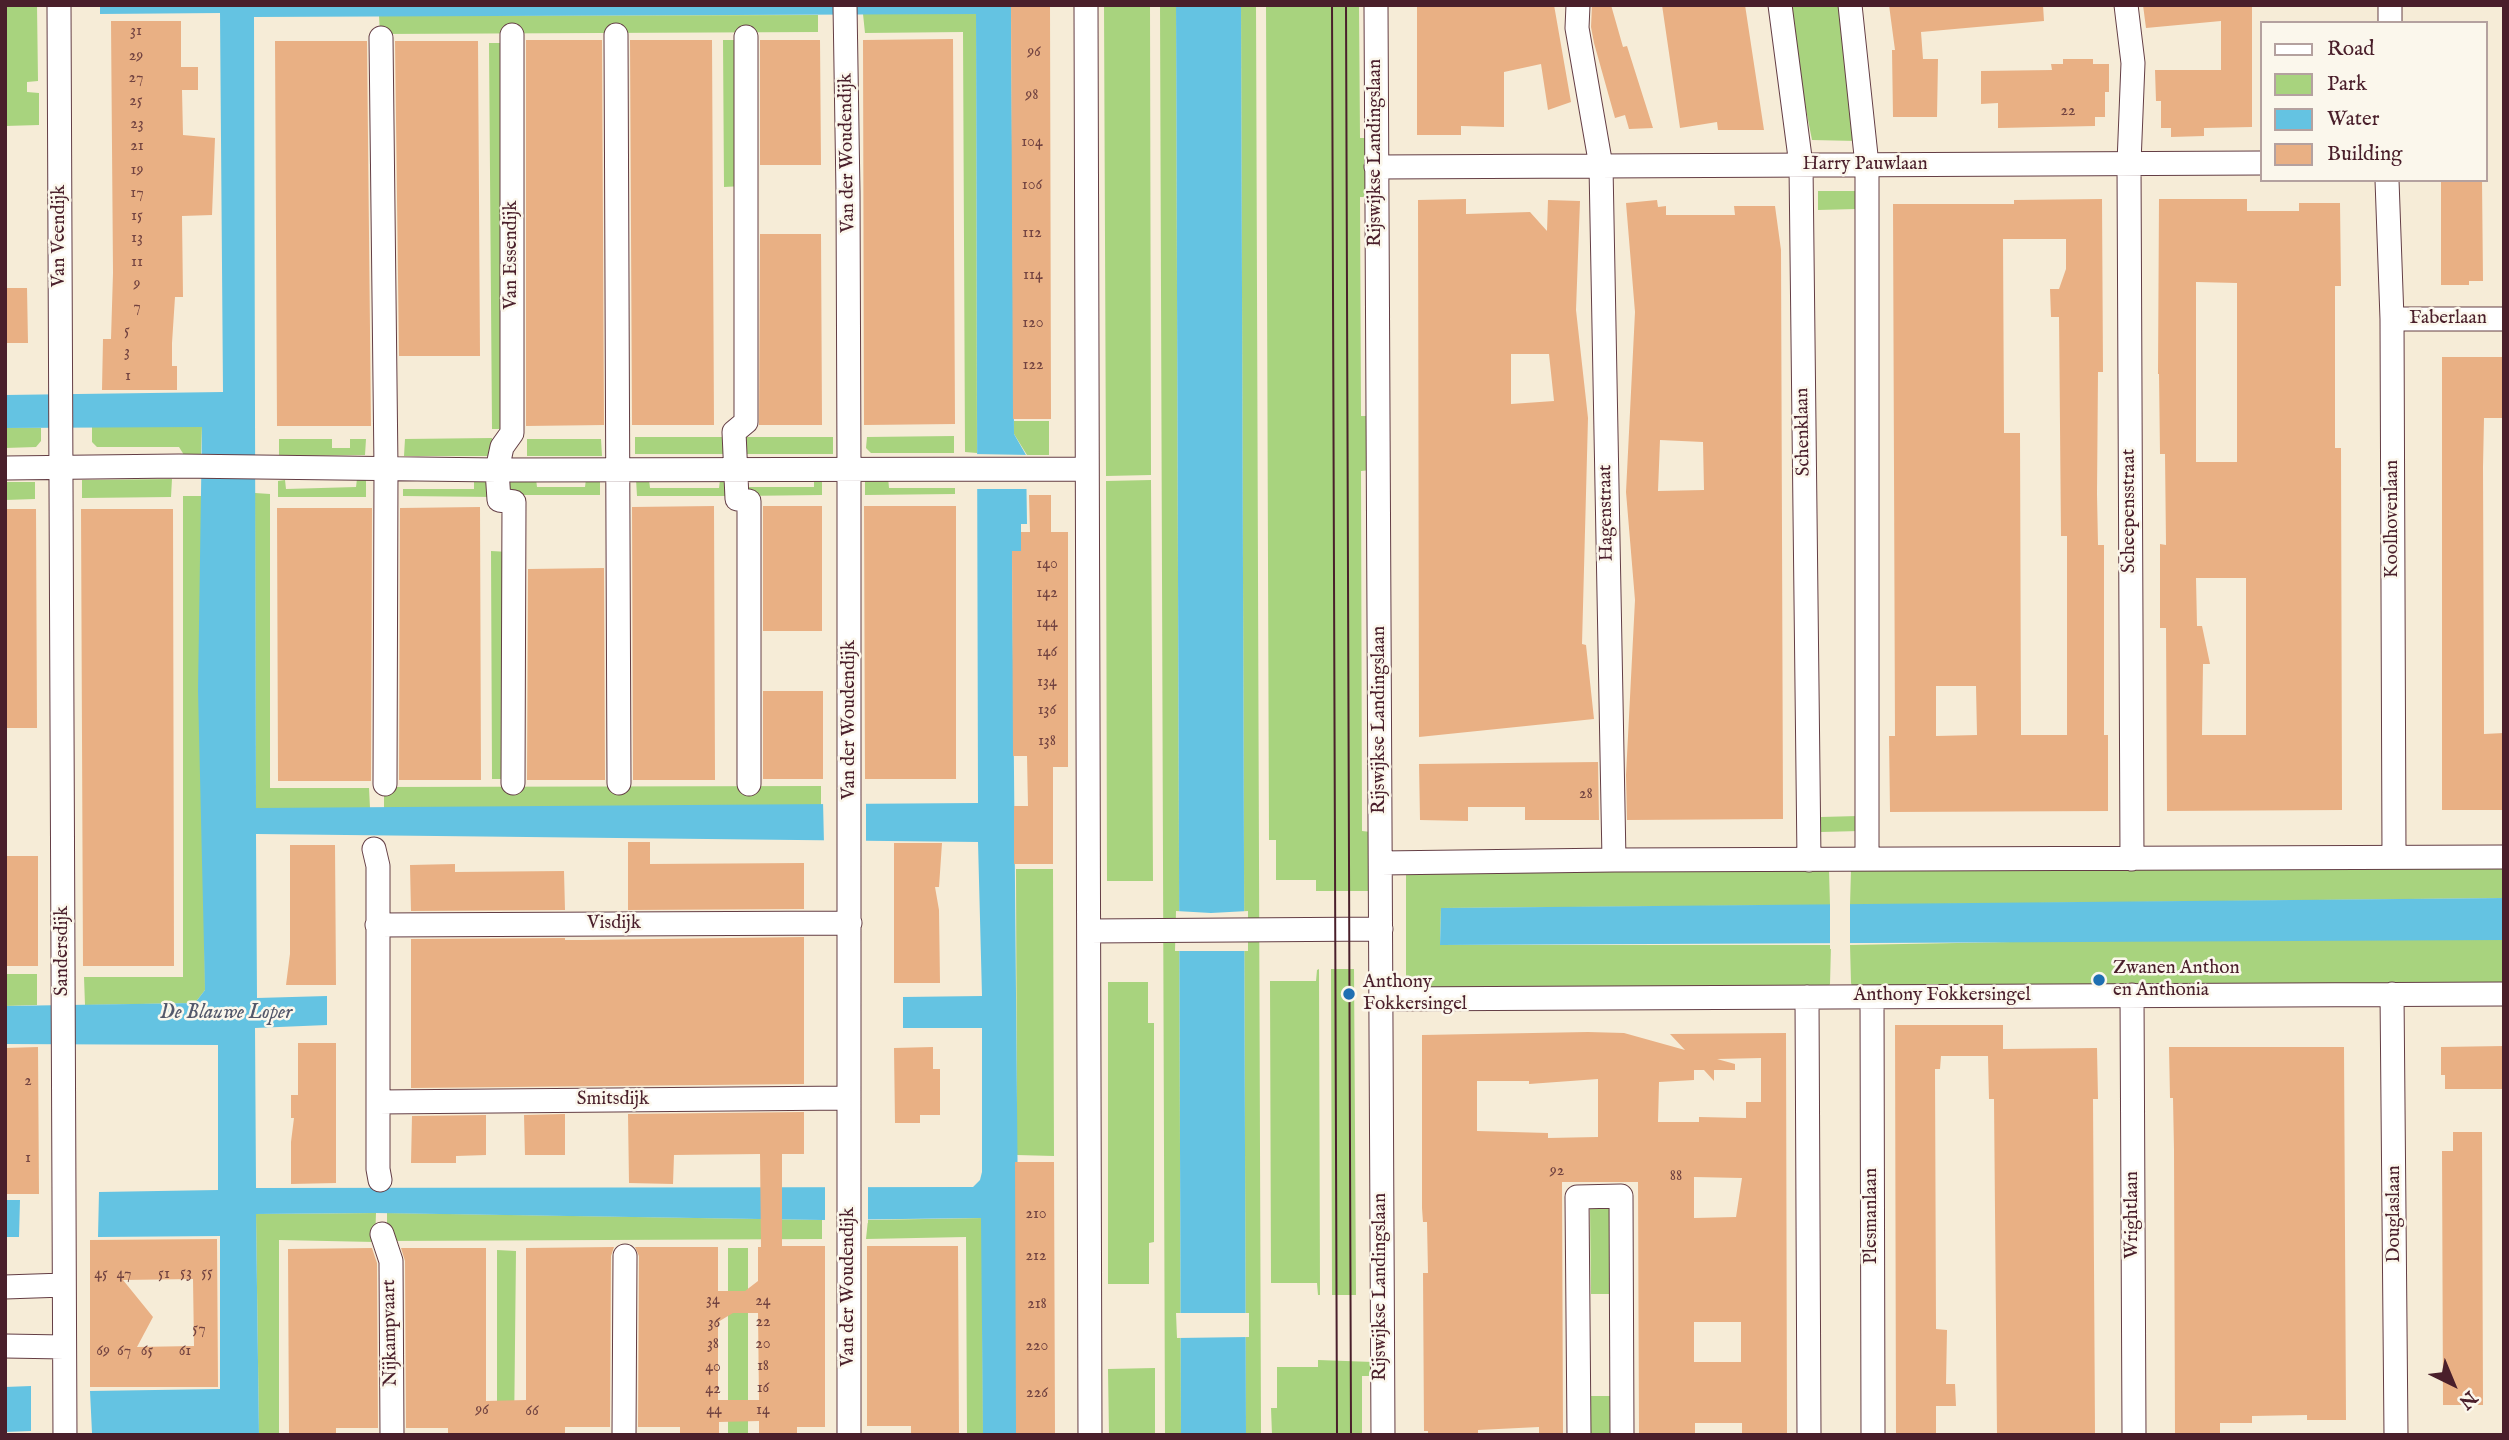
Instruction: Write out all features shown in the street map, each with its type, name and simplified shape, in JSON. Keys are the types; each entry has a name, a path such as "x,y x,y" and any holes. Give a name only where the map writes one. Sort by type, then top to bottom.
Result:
{"street":[{"name":"Van Veendijk","path":"60,5 62,467"},
{"path":"1086,5 1090,1435"},
{"name":"Rijswijkse Landingslaan","path":"1376,5 1383,1435"},
{"path":"1578,5 1577,28 1601,166"},
{"name":"Schenklaan","path":"1780,5 1801,165 1809,860"},
{"path":"1850,5 1867,165 1867,859"},
{"path":"2126,5 2133,63 2129,163"},
{"name":"Van der Woudendijk","path":"845,10 850,786 849,1435"},
{"path":"616,35 619,783"},
{"name":"Van Essendijk","path":"497,470 502,447 512,433 512,36"},
{"path":"746,37 746,422 734,432 737,499 749,501 752,657 749,784"},
{"path":"380,38 386,468 385,784"},
{"name":"Scheepensstraat","path":"2129,163 2132,859"},
{"name":"Harry Pauwlaan","path":"1376,167 2260,163"},
{"name":"Hagenstraat","path":"1601,166 1614,860"},
{"name":"Koolhovenlaan","path":"2387,182 2392,319 2394,858"},
{"name":"Faberlaan","path":"2392,319 2504,319"},
{"path":"5,468 179,466 497,470 1087,469"},
{"name":"Sandersdijk","path":"62,467 65,1435"},
{"path":"497,470 499,500 514,502 513,783"},
{"path":"374,849 378,866 380,1180"},
{"path":"1381,863 2504,857"},
{"name":"Visdijk","path":"377,925 850,923"},
{"path":"1088,931 1381,929"},
{"name":"Douglaslaan","path":"2392,994 2396,1435"},
{"name":"Anthony Fokkersingel","path":"1380,999 2504,994"},
{"name":"Wrightlaan","path":"2132,995 2134,1435"},
{"path":"1807,997 1808,1435"},
{"name":"Plesmanlaan","path":"1872,997 1872,1435"},
{"name":"Smitsdijk","path":"378,1101 849,1098"},
{"path":"1579,1435 1577,1196 1621,1196 1622,1435"},
{"name":"Nijkampvaart","path":"382,1234 391,1261 392,1435"},
{"path":"624,1435 625,1256"},
{"path":"5,1287 64,1285"},
{"path":"5,1346 64,1347"}],"green space":[{"path":"5,5 37,5 38,81 27,82 27,92 39,93 39,125 5,126"},
{"path":"1104,5 1150,5 1151,475 1106,476"},
{"path":"1160,5 1176,5 1181,1435 1165,1435"},
{"path":"1241,5 1256,5 1261,1435 1246,1435"},
{"path":"1266,5 1359,5 1360,138 1369,138 1369,197 1360,197 1361,416 1370,416 1371,470 1361,471 1362,831 1371,832 1372,891 1316,891 1316,880 1276,880 1276,840 1269,840"},
{"path":"1790,5 1842,5 1857,141 1812,140"},
{"path":"863,14 976,14 977,453 965,452 963,32 865,33"},
{"path":"818,15 818,32 380,34 379,16"},
{"path":"723,40 742,40 743,186 724,187"},
{"path":"489,43 509,43 509,429 492,429"},
{"path":"1818,191 1856,191 1856,209 1818,210"},
{"path":"1014,421 1049,421 1049,455 1027,455 1014,434"},
{"path":"92,427 202,427 201,454 184,455 179,447 97,447 92,442"},
{"path":"5,428 41,428 41,441 36,447 5,448"},
{"path":"954,436 954,453 871,453 866,448 867,437"},
{"path":"635,437 727,437 727,454 635,454"},
{"path":"746,437 833,437 833,454 746,454"},
{"path":"492,438 492,456 404,456 405,439"},
{"path":"279,439 332,439 332,448 350,448 350,439 366,439 365,455 279,456"},
{"path":"527,439 601,439 602,456 527,456"},
{"path":"888,477 889,488 955,488 955,494 865,495 865,478"},
{"path":"366,478 366,497 278,497 278,481 285,480 286,489 356,487 357,479"},
{"path":"172,479 171,497 82,498 82,480"},
{"path":"474,479 495,479 495,497 403,496 403,489 474,489"},
{"path":"505,479 536,479 537,487 585,487 586,479 600,479 600,495 505,495"},
{"path":"636,479 649,480 650,488 719,488 720,480 732,480 732,496 637,496"},
{"path":"814,479 822,479 822,495 741,496 745,487 814,487"},
{"path":"1151,480 1153,881 1107,881 1106,481"},
{"path":"5,482 35,482 35,499 5,500"},
{"path":"255,493 270,494 270,788 369,788 370,808 256,808"},
{"path":"183,496 201,496 205,990 195,1003 85,1005 84,977 183,977"},
{"path":"491,551 509,552 510,779 492,779"},
{"path":"821,786 821,805 384,808 384,787"},
{"path":"1858,816 1859,831 1821,832 1821,817"},
{"path":"2504,866 2504,898 1850,905 1851,870"},
{"path":"1016,869 1053,869 1054,1156 1017,1155"},
{"path":"1406,870 1829,870 1830,905 1441,908 1440,945 1831,945 1830,984 1828,987 1406,989"},
{"path":"2117,940 2504,940 2504,984 2103,986 2103,976 2095,976 2095,986 1852,986 1851,983 1850,945"},
{"path":"1319,969 1318,1295 1317,1283 1271,1283 1270,981 1316,981"},
{"path":"1331,969 1354,969 1356,1295 1332,1295"},
{"path":"5,974 37,974 37,1005 5,1006"},
{"path":"1108,982 1148,982 1148,1023 1154,1023 1154,1242 1149,1243 1149,1284 1108,1284"},
{"path":"1590,1208 1611,1208 1613,1294 1591,1294"},
{"path":"376,1213 375,1242 279,1240 279,1435 259,1435 256,1214"},
{"path":"387,1213 822,1220 822,1239 387,1241"},
{"path":"982,1218 983,1435 967,1435 966,1237 866,1239 868,1220"},
{"path":"728,1248 748,1248 748,1435 728,1435"},
{"path":"497,1250 516,1251 514,1435 497,1435"},
{"path":"1318,1360 1373,1362 1373,1376 1362,1376 1362,1435 1272,1435 1271,1408 1277,1408 1277,1367 1318,1367"},
{"path":"1155,1368 1155,1435 1109,1435 1108,1369"},
{"path":"1591,1396 1612,1396 1612,1435 1591,1435"}],"water":[{"name":"De Blauwe Loper","path":"100,5 1011,5 1014,434 1026,455 1027,524 1021,524 1021,551 1012,552 1020,1435 983,1435 981,1218 822,1220 376,1213 256,1214 259,1435 92,1433 90,1391 220,1389 220,1236 98,1237 99,1192 218,1190 218,1045 5,1044 5,1006 195,1003 205,990 198,690 202,427 5,428 5,395 223,392 220,13 100,14","holes":["976,14 978,803 256,808 254,17","256,834 978,842 982,996 903,997 903,1028 982,1028 980,1180 973,1187 256,1188 255,1028 327,1025 327,996 257,998"]},
{"path":"1176,5 1241,5 1246,1435 1181,1435"},
{"path":"2504,898 2504,940 1440,945 1441,908"},
{"path":"5,1200 20,1200 19,1237 5,1237"},
{"path":"31,1386 31,1431 5,1432 5,1387"}],"pier":[{"path":"974,454 1030,455 1030,489 974,489"},
{"path":"823,801 866,801 866,845 824,844"},
{"path":"1830,902 1850,902 1850,948 1830,949"},
{"path":"1176,911 1248,911 1248,951 1175,951"},
{"path":"825,1184 868,1184 868,1223 825,1223"},
{"path":"1176,1313 1249,1313 1249,1337 1177,1338"}],"building":[{"path":"1011,5 1050,5 1051,419 1013,419"},
{"path":"1417,5 1554,5 1571,102 1548,110 1541,64 1504,72 1504,127 1461,126 1461,135 1417,135"},
{"path":"1592,5 1611,5 1623,47 1627,46 1653,128 1629,129 1625,115 1615,118 1594,43 1591,27"},
{"path":"1662,5 1745,5 1764,130 1718,130 1717,122 1680,128"},
{"path":"1889,5 2043,5 2044,21 1921,32 1923,59 1938,59 1937,117 1893,117 1892,50 1895,50"},
{"path":"2143,5 2252,5 2252,127 2204,128 2204,136 2171,137 2171,128 2161,128 2161,101 2156,101 2155,70 2221,70 2221,21 2146,28"},
{"path":"111,21 181,21 181,67 198,67 198,90 182,90 183,135 215,138 212,215 182,216 183,297 175,297 172,343 172,366 177,366 177,390 102,390 103,339 111,339 113,273"},
{"path":"953,39 955,424 864,425 863,40"},
{"path":"526,40 602,40 604,425 526,426"},
{"path":"630,40 712,40 714,425 632,425"},
{"path":"760,40 820,40 821,165 760,165"},
{"path":"275,41 367,41 371,426 277,426"},
{"path":"395,41 478,41 480,356 399,356"},
{"path":"2063,59 2093,59 2093,64 2109,64 2109,92 2105,92 2105,117 2095,117 2095,126 1998,128 1998,103 1981,104 1981,71 2052,70 2051,64 2063,64"},
{"path":"2441,182 2482,182 2483,281 2469,281 2469,285 2441,285"},
{"path":"1466,199 1466,214 1530,212 1547,231 1548,200 1580,201 1576,310 1588,418 1582,644 1586,645 1594,719 1419,737 1418,200","holes":["1511,354 1549,354 1554,401 1511,404"]},
{"path":"2102,199 2103,372 2098,372 2097,494 2098,545 2104,545 2104,735 2108,735 2108,811 1890,812 1889,736 1895,736 1893,204 2014,204 2014,200","holes":["2003,239 2066,239 2066,269 2059,289 2050,289 2051,317 2059,317 2061,536 2067,536 2067,735 2021,735 2020,433 2004,433","1936,686 1976,686 1977,735 1936,736"]},
{"path":"2159,199 2247,199 2247,211 2299,211 2299,203 2340,203 2341,286 2335,286 2335,448 2341,448 2342,810 2167,811 2166,628 2160,628 2160,544 2166,545 2165,454 2160,454","holes":["2196,282 2237,283 2237,462 2196,462","2196,578 2246,578 2246,735 2202,735 2203,664 2210,664 2202,626 2197,626"]},
{"path":"1657,200 1658,207 1666,206 1666,215 1735,215 1734,206 1775,206 1781,250 1783,819 1627,820 1626,775 1635,600 1626,492 1635,312 1626,203","holes":["1660,440 1703,442 1704,490 1658,491"]},
{"path":"760,234 821,234 822,425 759,425"},
{"path":"5,288 27,288 28,343 5,343"},
{"path":"2442,357 2504,357 2502,418 2484,418 2483,467 2484,734 2504,733 2504,810 2442,810"},
{"path":"1029,495 1051,495 1051,532 1068,532 1068,767 1053,767 1053,864 1014,864 1014,806 1028,806 1027,756 1013,756 1012,551 1021,551 1021,532 1030,532"},
{"path":"714,506 715,780 633,780 632,507"},
{"path":"763,506 822,506 822,631 763,631"},
{"path":"864,506 956,506 956,779 865,779"},
{"path":"480,507 481,780 399,780 400,508"},
{"path":"277,508 372,508 371,781 278,781"},
{"path":"5,509 36,509 37,728 5,728"},
{"path":"81,509 173,509 174,966 83,966"},
{"path":"604,568 605,780 527,780 528,569"},
{"path":"763,691 823,691 823,779 763,779"},
{"path":"1598,762 1599,820 1525,820 1525,807 1468,807 1468,821 1420,820 1419,764"},
{"path":"628,842 650,842 650,864 804,863 804,909 628,910"},
{"path":"894,843 942,843 939,887 935,887 939,910 940,983 894,983"},
{"path":"290,845 335,845 336,985 286,985 290,954"},
{"path":"5,856 38,856 38,966 5,966"},
{"path":"455,864 455,872 564,871 565,910 411,911 410,865"},
{"path":"804,937 804,1084 411,1088 411,939"},
{"path":"1895,1025 2003,1025 2003,1049 2097,1048 2098,1099 2093,1099 2095,1435 1997,1435 1994,1099 1989,1099 1988,1056 1941,1056 1940,1069 1935,1069 1936,1329 1947,1330 1946,1384 1955,1384 1956,1406 1936,1406 1936,1435 1896,1435"},
{"path":"1624,1033 1685,1050 1670,1034 1786,1033 1787,1435 1742,1435 1742,1423 1695,1423 1695,1435 1639,1435 1638,1182 1562,1182 1563,1435 1539,1435 1539,1427 1478,1430 1478,1435 1428,1435 1428,1431 1424,1431 1423,1273 1428,1273 1427,1222 1423,1222 1422,1208 1422,1035","holes":["1761,1058 1761,1102 1746,1102 1746,1118 1699,1117 1699,1122 1658,1122 1659,1082 1694,1080 1694,1070 1704,1070 1714,1081 1714,1070 1735,1070 1735,1064 1717,1059","1598,1079 1598,1137 1548,1138 1548,1133 1477,1131 1477,1081 1529,1081 1529,1084","1694,1177 1742,1178 1736,1217 1694,1218","1694,1322 1741,1322 1741,1362 1694,1362"]},
{"path":"298,1043 336,1043 336,1183 291,1184 294,1118 291,1118 291,1095 298,1095"},
{"path":"2504,1046 2504,1089 2445,1089 2445,1075 2441,1075 2441,1047"},
{"path":"38,1047 39,1194 5,1194 5,1048"},
{"path":"933,1047 933,1069 940,1069 940,1115 920,1115 920,1123 895,1123 894,1048"},
{"path":"2169,1047 2344,1047 2346,1420 2307,1420 2307,1415 2252,1416 2252,1423 2220,1423 2220,1435 2175,1435 2174,1150"},
{"path":"804,1112 804,1154 782,1154 782,1246 825,1246 825,1427 797,1427 797,1435 759,1435 759,1421 719,1422 719,1435 680,1435 680,1427 638,1427 639,1256 635,1247 718,1247 718,1291 745,1291 758,1281 758,1247 761,1247 760,1154 674,1155 673,1184 629,1183 628,1114","holes":["733,1313 758,1313 759,1400 718,1400 718,1322"]},
{"path":"565,1114 565,1155 525,1155 524,1115"},
{"path":"486,1115 486,1155 456,1156 456,1163 411,1163 412,1116"},
{"path":"2453,1132 2482,1132 2483,1405 2443,1405 2442,1151 2453,1151"},
{"path":"1015,1162 1054,1162 1055,1435 1016,1435"},
{"path":"217,1239 218,1387 90,1387 90,1240","holes":["193,1279 194,1346 137,1347 153,1317 123,1280"]},
{"path":"867,1246 958,1246 959,1435 911,1435 911,1426 867,1426"},
{"path":"614,1247 611,1256 610,1427 565,1427 565,1435 448,1435 448,1428 406,1428 405,1261 401,1248 486,1248 486,1401 526,1400 526,1248"},
{"path":"372,1248 377,1263 378,1428 336,1428 336,1435 289,1435 288,1249"}],"tram line":[{"path":"1332,5 1337,1435"},
{"path":"1346,5 1351,1435"}],"place":[{"name":"Zwanen Anthon en Anthonia","path":"2099,980"},
{"name":"Anthony Fokkersingel","path":"1349,994"}]}
